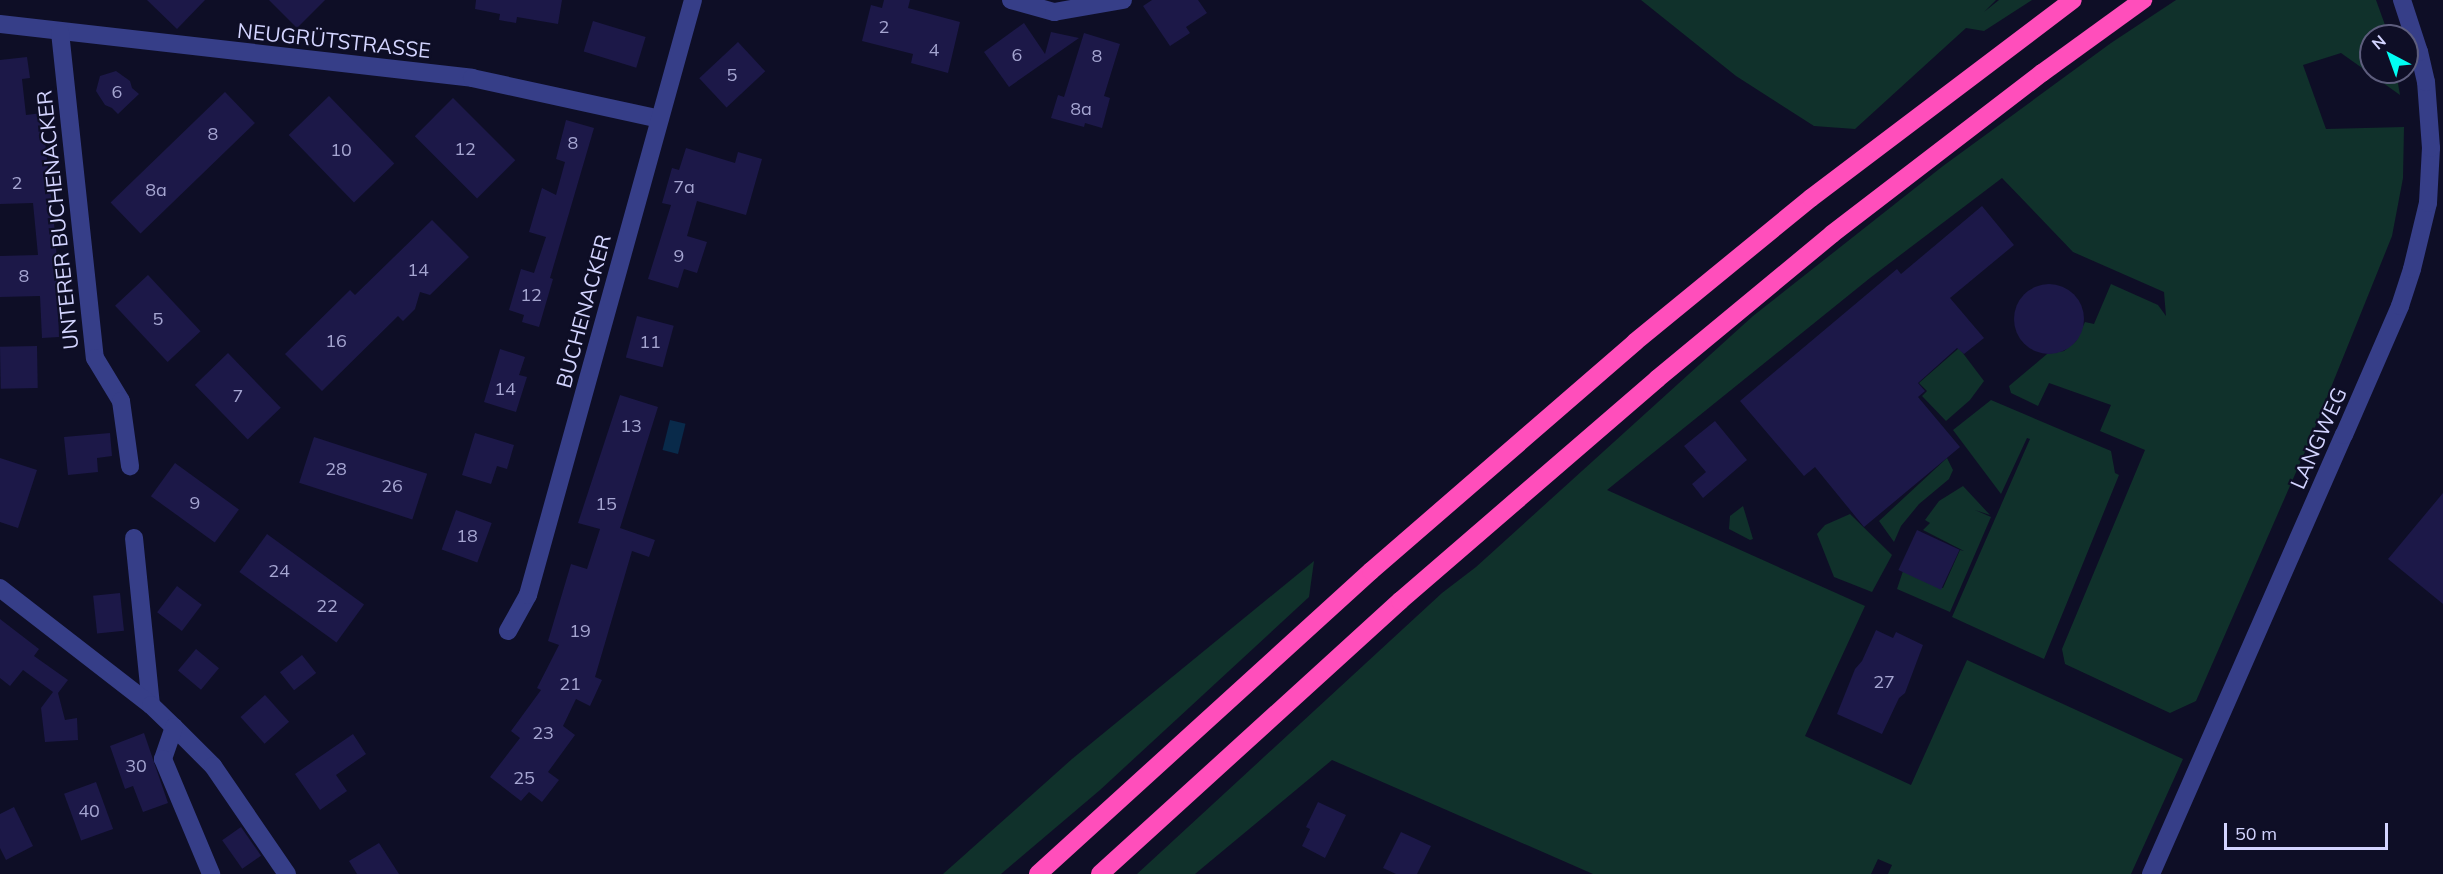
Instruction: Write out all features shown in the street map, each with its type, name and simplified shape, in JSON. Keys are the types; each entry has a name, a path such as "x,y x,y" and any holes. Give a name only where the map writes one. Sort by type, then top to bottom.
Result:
{"highway":[{"path":"1038,874 1380,564 1635,342 1836,178 2073,0"},
{"path":"1100,874 1417,586 1657,379 1851,220 2042,73 2144,0"}],"street":[{"name":"BUCHENACKER","path":"508,631 528,595 693,0"},
{"path":"1011,0 1054,12 1123,0"},
{"name":"LANGWEG","path":"2151,874 2372,371 2400,306 2412,269 2428,203 2432,148 2426,82 2402,0"},
{"name":"NEUGRÜTSTRASSE","path":"0,24 472,78 660,119"},
{"name":"UNTERER BUCHENACKER","path":"60,32 95,358 121,401 130,466"},
{"path":"134,538 151,705"},
{"path":"0,588 151,705 174,727 213,766 287,874"},
{"path":"174,727 163,759 210,874"}],"green space":[{"path":"1641,0 1996,0 1984,12 1999,0 2032,0 1984,31 1966,28 1855,129 1814,126 1736,76"},
{"path":"2176,0 2376,0 2385,24 2359,24 2359,66 2341,53 2303,65 2326,129 2404,127 2403,178 2392,236 2307,447 2196,701 2170,713 2065,664 2062,649 2145,450 2100,431 2111,405 2049,383 2038,406 2011,393 2009,386 2047,354 2064,351 2076,341 2085,322 2094,324 2111,284 2158,305 2166,316 2164,292 2073,252 2002,178 1870,278 1607,490 1865,606 1805,736 1911,785 1967,660 2183,759 2131,874 1888,874 1892,865 1878,859 1871,874 1593,874 1332,760 1195,874 1137,874 1442,593 1476,567 1753,316 1943,166 2111,43"},
{"path":"2385,84 2398,84 2400,95"},
{"path":"1959,348 1984,381 1970,400 1946,421 1922,396 1927,391 1919,383"},
{"path":"1991,400 2111,451 2115,473 2119,475 2044,659 1952,617 2030,439 2027,438 2001,494 1953,430"},
{"path":"1947,458 1953,470 1949,479 1919,504 1901,526 1894,542 1879,521"},
{"path":"1963,486 1990,515 1975,510 1991,517 1950,612 1897,589 1903,571 1943,588 1960,550 1964,551 1923,530 1930,523 1925,520 1939,501"},
{"path":"1743,506 1753,539 1750,540 1729,529 1730,516"},
{"path":"1850,514 1892,555 1872,592 1834,577 1817,534 1825,525"},
{"path":"1314,561 1309,597 1100,790 1001,874 943,874 1072,759"}],"water":[{"path":"670,420 686,424 678,454 663,450"}],"building":[{"path":"147,0 205,0 177,29"},
{"path":"269,0 325,0 297,28"},
{"path":"476,0 562,0 558,24 517,17 516,23 499,20 500,14 475,9"},
{"path":"884,0 910,0 908,8 960,22 948,73 911,63 913,54 862,41 871,5 882,8"},
{"path":"1152,0 1198,0 1207,13 1186,27 1190,33 1170,46 1143,6"},
{"path":"593,21 646,37 636,68 584,52"},
{"path":"1024,23 1045,54 1051,32 1079,38 1009,87 984,52"},
{"path":"1084,33 1120,44 1104,96 1110,98 1102,128 1085,123 1084,127 1051,118 1058,95 1064,97"},
{"path":"738,42 765,71 727,107 699,78"},
{"path":"27,57 30,78 22,79 26,115 42,113 56,242 59,337 42,338 40,296 0,297 0,256 38,255 33,203 0,204 0,60"},
{"path":"116,71 130,81 132,88 139,94 118,114 105,105 96,91 100,76"},
{"path":"225,92 255,123 140,233 111,202"},
{"path":"329,96 394,164 354,203 289,135"},
{"path":"453,98 515,160 477,198 415,136"},
{"path":"566,120 594,128 550,278 553,279 539,327 522,322 524,315 509,310 521,269 534,273 546,237 529,232 542,188 556,195 565,162 556,159"},
{"path":"686,148 735,163 738,152 762,159 746,215 697,201 687,236 707,242 697,273 684,269 678,288 648,279 671,205 662,203 672,168 679,170"},
{"path":"1982,206 2014,245 1950,298 1984,338 1964,354 1957,348 1918,383 1925,391 1918,397 1960,447 1864,527 1815,467 1804,476 1740,401 1897,269 1901,274"},
{"path":"432,220 469,257 430,295 420,292 415,309 403,321 398,316 322,391 285,354 350,290 355,295"},
{"path":"148,275 201,331 168,362 115,306"},
{"path":"2049,284 2068,290 2078,300 2084,319 2078,338 2068,348 2049,354 2030,348 2020,338 2014,319 2020,300 2030,290"},
{"path":"637,316 674,326 663,367 626,358"},
{"path":"37,346 38,388 1,389 0,347"},
{"path":"500,349 525,357 519,375 527,377 516,412 484,402"},
{"path":"228,353 281,408 248,440 195,385"},
{"path":"620,395 658,407 620,528 655,540 649,557 632,551 595,677 602,680 590,706 576,699 563,726 575,735 548,772 559,780 542,802 529,792 521,801 490,777 520,738 511,731 541,690 537,688 559,645 548,641 571,564 587,569 600,529 578,523"},
{"path":"1715,421 1747,460 1703,498 1692,484 1706,472 1684,446"},
{"path":"110,433 112,456 97,458 98,472 68,475 64,437"},
{"path":"475,433 514,445 507,469 497,466 491,484 462,475"},
{"path":"314,437 427,474 412,519 299,483"},
{"path":"0,458 37,470 18,528 0,522"},
{"path":"175,463 239,509 215,543 151,496"},
{"path":"2443,493 2443,604 2388,559"},
{"path":"456,510 492,523 477,562 442,549"},
{"path":"1917,530 1960,550 1941,590 1898,570"},
{"path":"267,534 364,605 336,643 239,572"},
{"path":"177,586 202,605 182,631 157,612"},
{"path":"120,593 124,631 97,634 93,596"},
{"path":"0,619 39,649 34,656 68,680 58,693 65,720 77,718 78,740 45,742 41,708 53,692 23,670 10,686 0,678"},
{"path":"1876,630 1893,638 1896,632 1923,645 1905,693 1899,698 1882,734 1837,714 1855,669 1862,661"},
{"path":"196,649 219,668 201,690 178,670"},
{"path":"302,655 316,673 294,690 280,672"},
{"path":"265,695 289,722 265,744 240,717"},
{"path":"144,733 168,803 143,812 133,786 125,789 110,746"},
{"path":"353,734 366,754 336,775 347,791 320,810 295,774"},
{"path":"96,782 113,829 81,841 64,794"},
{"path":"1318,802 1346,815 1325,858 1302,846 1310,829 1306,827"},
{"path":"14,807 33,846 6,860 0,848 0,814"},
{"path":"241,827 261,856 242,869 222,840"},
{"path":"1401,832 1431,846 1417,874 1396,874 1383,868"},
{"path":"379,843 399,874 357,874 349,861"}]}
